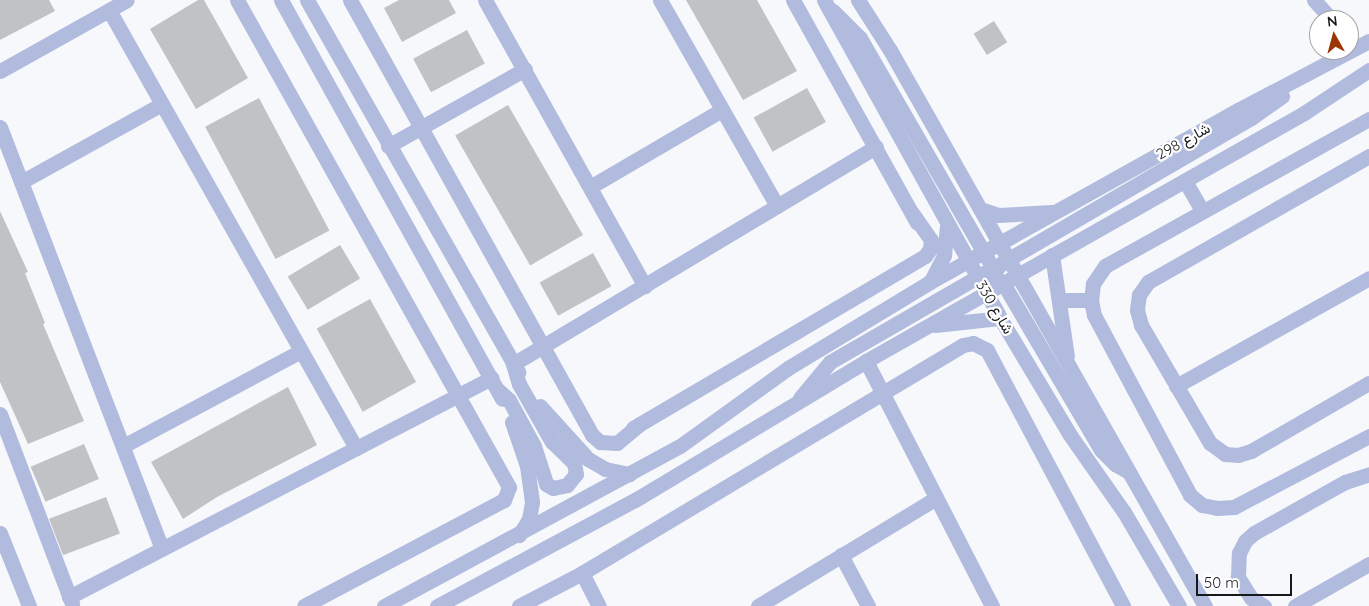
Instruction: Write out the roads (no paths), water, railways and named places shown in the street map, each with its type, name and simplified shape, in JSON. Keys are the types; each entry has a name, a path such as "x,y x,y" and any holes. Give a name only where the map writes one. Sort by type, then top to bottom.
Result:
{"street":[{"path":"0,71 127,0"},
{"path":"237,0 507,482 507,496 304,606"},
{"path":"280,0 495,384 518,437 530,479 531,509 519,536"},
{"path":"307,0 513,364 550,419 581,453 605,469 629,474"},
{"path":"350,0 582,416 595,430 609,436 640,424 925,256 931,245 922,224 913,214 793,0"},
{"path":"485,0 646,286"},
{"path":"660,0 777,206"},
{"name":"شارع 330","path":"858,0 890,50 999,244 986,293 1070,435 1124,512 1179,606"},
{"path":"1314,0 1323,10"},
{"path":"825,2 968,261 992,269"},
{"path":"825,2 860,38 992,269 1101,450 1115,464 1130,472"},
{"path":"110,10 356,448"},
{"name":"شارع 298","path":"999,244 1238,110 1302,79 1332,60"},
{"path":"388,146 524,69"},
{"path":"1017,275 1310,110 1369,70"},
{"path":"798,400 830,362 1252,118 1302,79"},
{"path":"22,182 162,104"},
{"path":"590,187 722,110"},
{"path":"1369,119 1105,266 1093,284 1091,300 1094,315 1190,495 1202,505 1217,508 1234,507 1369,436"},
{"path":"0,127 162,548"},
{"path":"513,364 876,147"},
{"path":"1369,156 1148,282 1139,295 1138,318 1210,443 1225,454 1238,455 1251,451 1369,383"},
{"path":"1185,181 1202,212"},
{"path":"980,209 998,215 1056,212"},
{"path":"930,282 944,255 947,226"},
{"path":"1052,255 1069,365"},
{"path":"384,606 519,536 707,428 788,368 968,261"},
{"name":"شارع 330","path":"992,269 1017,275 1205,606"},
{"path":"1176,386 1369,278"},
{"path":"437,606 635,500 798,400 986,293"},
{"path":"1059,300 1091,300"},
{"path":"928,326 1000,318"},
{"path":"519,606 582,573 963,345 973,343 983,346 1123,606"},
{"path":"123,446 301,351"},
{"path":"866,361 881,394 992,606"},
{"path":"495,384 507,398 534,446 546,484 558,488 571,482 576,474 574,463 552,442 519,384 513,364"},
{"path":"0,414 71,601 162,548 458,395 495,384"},
{"path":"1264,606 1251,598 1238,577 1239,553 1245,542 1254,533 1345,482 1369,474"},
{"path":"758,606 936,498"},
{"path":"0,533 29,606"},
{"path":"841,555 868,606"},
{"path":"1295,606 1369,564"},
{"path":"582,573 599,606"}]}
